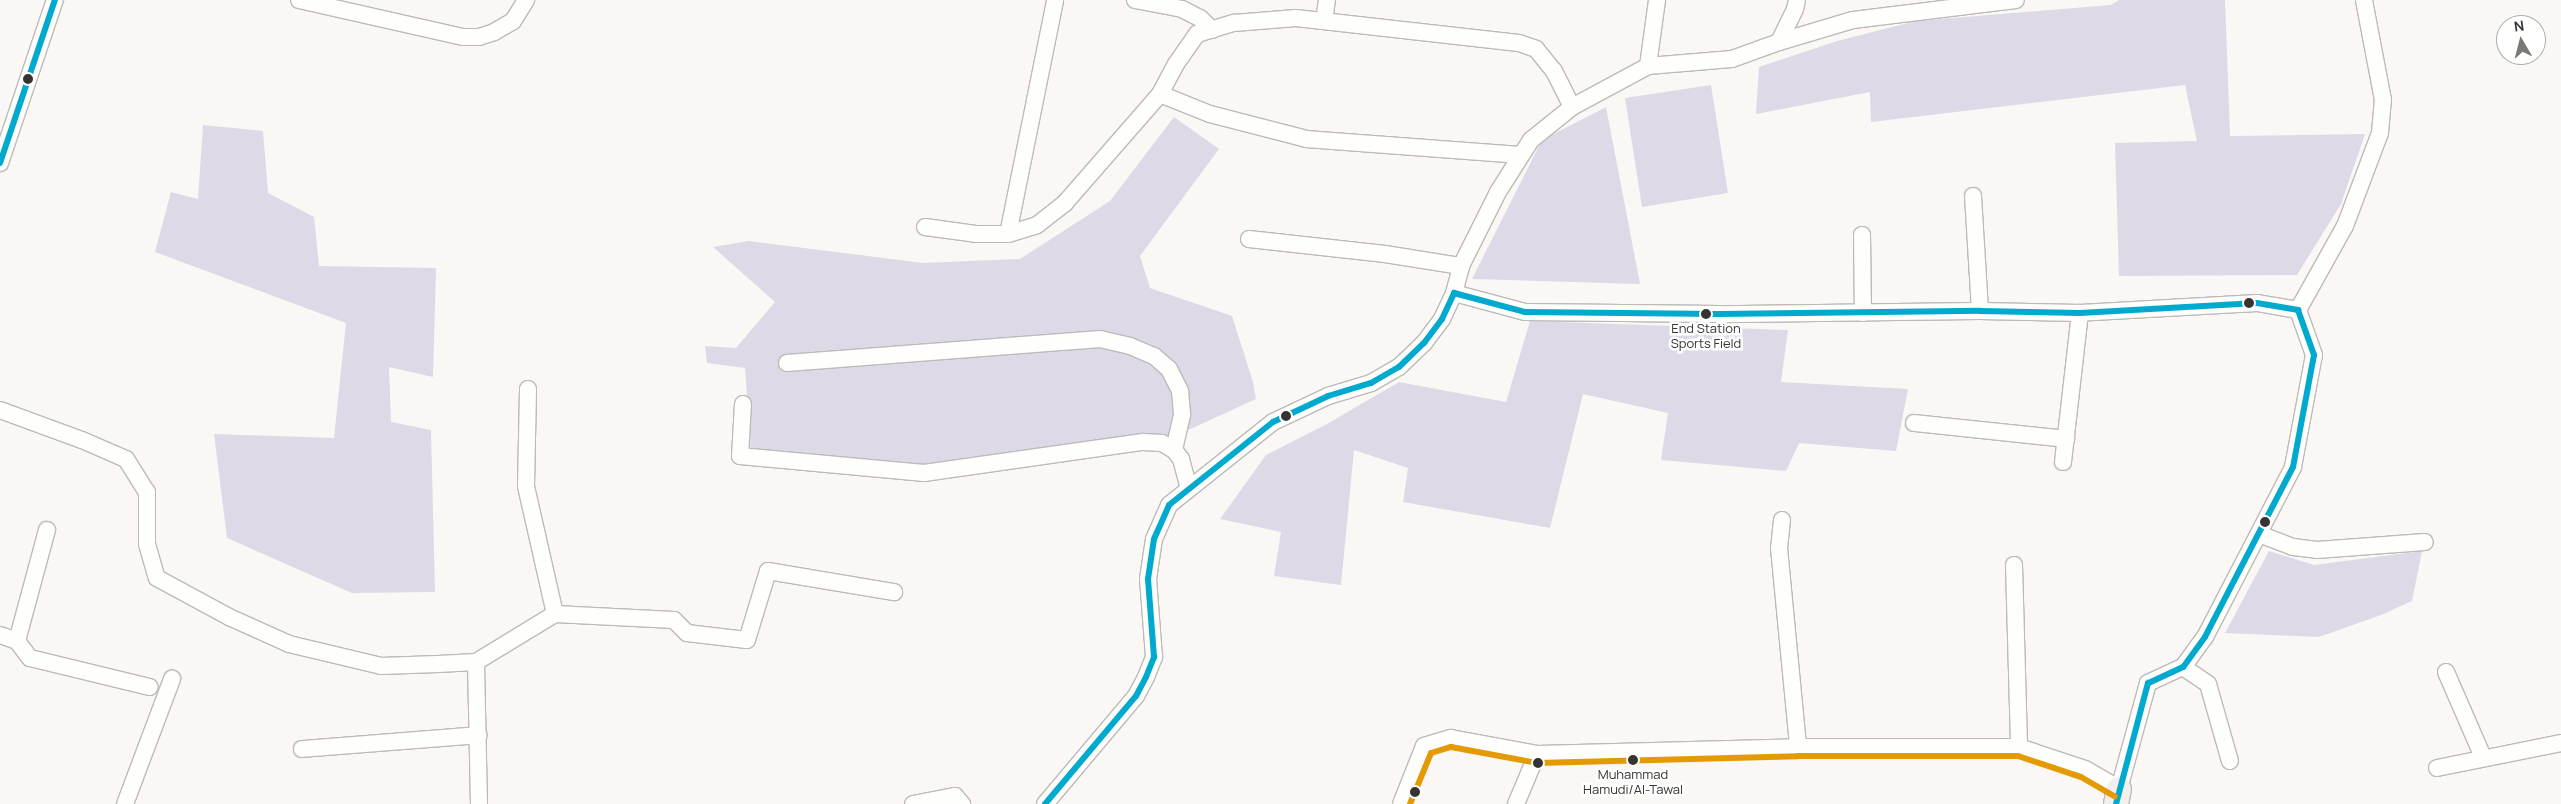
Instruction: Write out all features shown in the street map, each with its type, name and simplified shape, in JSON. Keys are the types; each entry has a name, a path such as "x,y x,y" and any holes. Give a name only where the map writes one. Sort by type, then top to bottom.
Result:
{"street":[{"path":"0,163 55,0"},
{"path":"299,0 462,37 479,37 494,32 513,21 526,0"},
{"path":"1008,234 1055,0"},
{"path":"1136,0 1182,9 1200,18 1212,30"},
{"path":"1324,21 1327,0"},
{"path":"1648,66 1657,0"},
{"path":"1779,42 1795,9 1797,0"},
{"path":"1883,16 1892,0"},
{"path":"1045,804 1136,696 1146,677 1154,657 1148,579 1154,539 1169,505 1273,422 1328,396 1371,384 1399,367 1424,343 1442,319 1454,292 1461,266 1519,155 1531,140 1572,106 1648,66 1732,59 1779,42 1853,20 2016,0"},
{"path":"1401,804 1424,746 1451,738 1537,754 1798,748 2019,747 2085,769 2118,796 2148,683 2183,667 2205,637 2293,467 2314,355 2298,310 2345,226 2380,133 2383,100 2364,0"},
{"path":"925,228 976,234 1008,234 1037,225 1065,203 1160,94 1176,64 1197,34 1234,23 1287,19 1324,21 1519,43 1536,49 1554,71 1572,106"},
{"path":"1160,94 1210,114 1307,139 1519,155"},
{"path":"1973,196 1980,311"},
{"path":"1862,235 1863,313"},
{"path":"1249,239 1385,254 1461,266"},
{"path":"1454,292 1525,312 1863,313 1980,311 2080,313 2257,302 2298,310"},
{"path":"2063,462 2080,313"},
{"path":"787,363 1100,339 1130,346 1154,356 1169,370 1180,391 1182,415 1174,450"},
{"path":"528,388 526,486 555,614"},
{"path":"743,404 740,456 924,473 1143,442 1162,443 1174,450 1181,459 1189,488"},
{"path":"0,410 82,440 126,459 147,492 147,544 157,578 228,617 289,644 381,666 476,662 555,614 610,615 674,620 687,633 747,640 768,571 894,592"},
{"path":"1914,423 2066,439"},
{"path":"1782,520 1779,548 1798,748"},
{"path":"17,641 47,530"},
{"path":"2258,534 2293,547 2317,550 2425,542"},
{"path":"2014,565 2019,747"},
{"path":"0,635 17,641 30,658 150,687"},
{"path":"476,662 479,804"},
{"path":"2183,667 2208,684 2230,761"},
{"path":"2446,672 2484,757"},
{"path":"125,804 172,679"},
{"path":"302,749 478,735"},
{"path":"2437,768 2484,757 2561,744"},
{"path":"1516,804 1537,754"},
{"path":"913,804 955,796 962,804"}],"shaded area":[{"path":"2119,0 2225,0 2230,136 2365,134 2341,204 2297,275 2119,276 2115,143 2197,141 2185,85 1871,122 1870,92 1756,114 1759,67 1837,41 1916,21 2111,5"},
{"path":"1711,85 1728,193 1642,207 1625,98"},
{"path":"1606,107 1640,284 1472,279 1542,140"},
{"path":"1174,117 1219,149 1140,256 1150,288 1232,316 1253,382 1256,399 1173,437 908,472 751,453 745,368 707,363 705,346 736,348 775,302 713,247 749,241 923,263 1020,259 1110,201"},
{"path":"203,125 263,131 268,193 314,217 319,266 436,268 433,377 389,367 391,422 431,430 435,592 352,593 227,538 214,434 334,438 346,323 155,252 171,192 198,199"},
{"path":"1530,321 1788,330 1781,382 1908,389 1896,451 1799,443 1786,471 1661,460 1668,413 1583,394 1550,528 1403,502 1408,468 1354,450 1341,585 1274,576 1281,532 1220,519 1266,455 1327,424 1399,382 1506,402"},
{"path":"2269,551 2314,565 2422,551 2412,601 2381,615 2319,637 2225,633"}],"transit line":[{"path":"0,163 55,0"},
{"path":"1454,293 1525,312 1719,314 1980,311 2080,313 2257,303 2298,310 2314,355 2293,467 2205,637 2183,667 2148,683 2116,804"},
{"path":"1045,804 1136,696 1146,677 1154,657 1148,579 1154,539 1169,505 1273,422 1328,396 1371,383 1399,367 1424,343 1442,319 1454,293"},
{"path":"1410,804 1431,753 1451,747 1537,763 1798,756 2018,756 2081,777 2115,797"}],"place":[{"name":"End Station Sports Field","path":"1706,314"},
{"name":"Muhammad Hamudi/Al-Tawal","path":"1633,760"}]}
